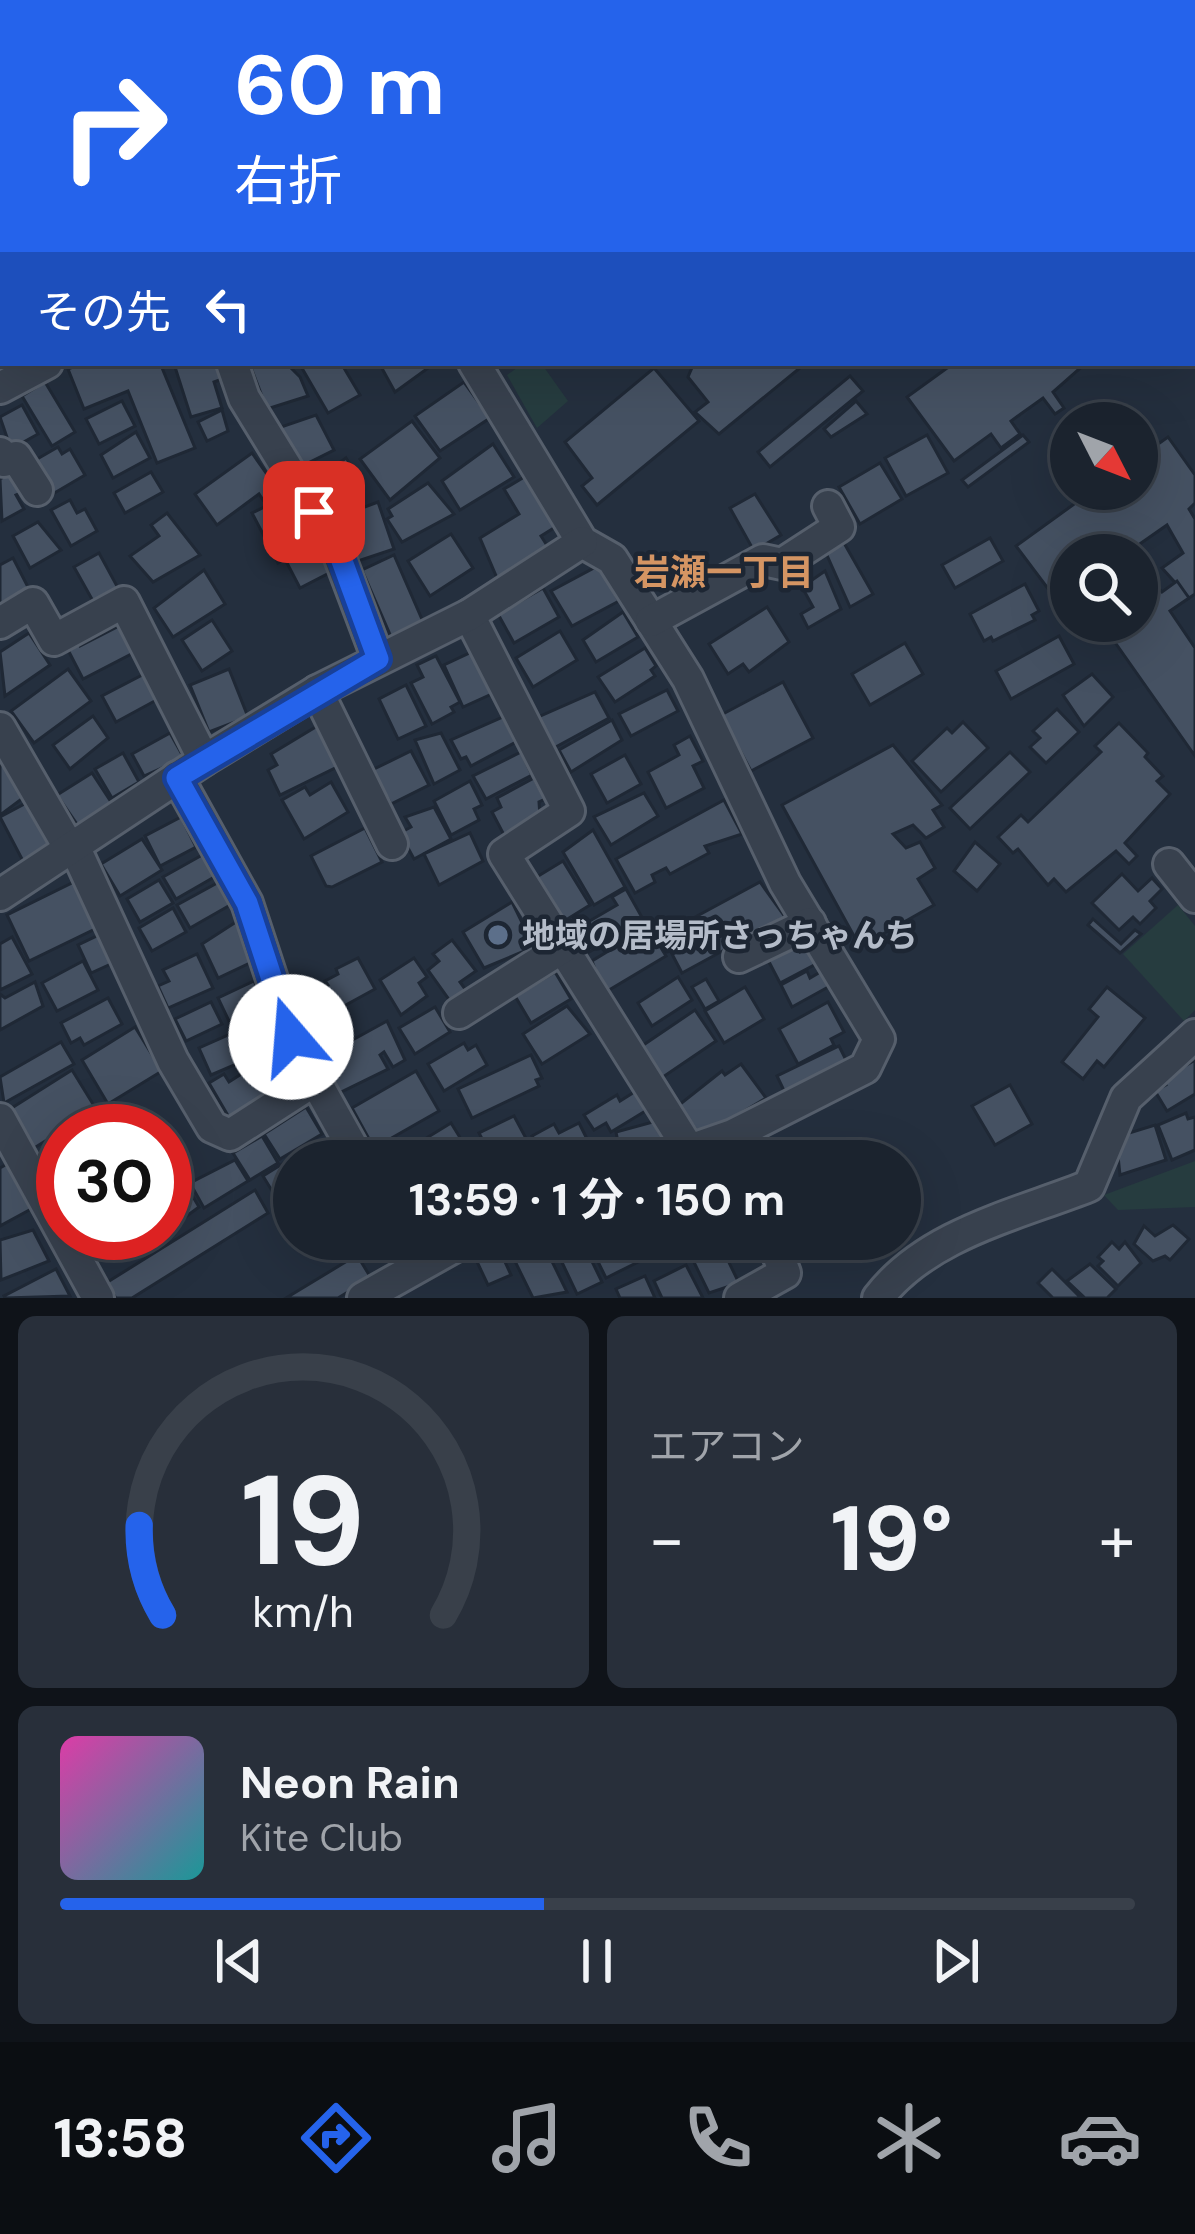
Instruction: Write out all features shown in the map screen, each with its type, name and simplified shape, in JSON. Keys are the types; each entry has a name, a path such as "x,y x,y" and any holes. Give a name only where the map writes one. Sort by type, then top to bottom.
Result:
{"street":[{"path":"0,388 40,366"},
{"path":"233,366 244,398 338,550 378,659"},
{"path":"476,366 582,542 612,559 688,679 810,923 879,1040 866,1068 751,1140"},
{"path":"0,453 4,461 16,457 37,490"},
{"path":"651,622 763,560 786,573 838,527 828,506"},
{"path":"0,895 316,692 469,615 582,542"},
{"path":"0,623 33,603 54,640 124,602 204,760"},
{"path":"469,615 569,811 503,854 683,1140"},
{"path":"316,692 392,844"},
{"path":"0,728 72,847 173,1061 212,1127 230,1135 314,1081"},
{"path":"177,778 247,903 291,1037 348,1140"},
{"path":"1168,864 1195,897"},
{"path":"740,956 810,923"},
{"path":"459,1013 562,948"},
{"path":"878,1298 905,1265 956,1238 1089,1186 1126,1097 1195,1035"},
{"path":"0,1119 98,1298"},
{"path":"363,1298 412,1281 440,1260"},
{"path":"740,1298 785,1274 780,1260"}],"green space":[{"path":"520,366 543,366 568,401 537,428 507,375"},
{"path":"1178,905 1195,926 1195,1010 1184,1021 1123,954"},
{"path":"1195,1161 1195,1207 1118,1210 1104,1195"}],"building":[{"path":"161,366 195,448 157,463 128,391 84,409 68,369"},
{"path":"221,366 225,378 214,382 222,408 191,417 175,367"},
{"path":"250,366 289,366 308,396 267,409"},
{"path":"301,366 343,366 360,395 328,413"},
{"path":"381,366 431,366 395,392"},
{"path":"693,366 802,366 719,434 695,412 708,402 688,377"},
{"path":"950,366 1083,366 1053,392 1060,402 1050,402 1050,407 1043,398 1011,421 1020,434 1001,448 991,434 954,461 907,397"},
{"path":"654,368 699,421 597,505 582,486 592,478 565,442"},
{"path":"850,376 863,391 770,467 758,452"},
{"path":"45,382 75,432 52,446 22,396"},
{"path":"464,382 490,418 440,451 415,416"},
{"path":"122,401 135,426 99,444 86,419"},
{"path":"856,401 867,414 831,437 824,429"},
{"path":"22,405 38,434 11,449 0,417"},
{"path":"222,410 228,431 207,441 198,422"},
{"path":"316,415 334,450 298,468 278,428"},
{"path":"412,421 440,458 390,500 360,459"},
{"path":"136,432 150,458 113,478 101,455"},
{"path":"927,435 948,473 906,496 885,458"},
{"path":"1023,435 1029,442 968,487 962,480"},
{"path":"1168,437 1195,475 1195,503 1189,509 1195,519 1195,594 1189,598 1162,568 1183,553 1167,525 1154,534 1050,534 1050,591 1016,546 1066,510 1158,510 1158,444"},
{"path":"493,444 514,477 460,510 442,481"},
{"path":"58,447 62,454 70,449 85,475 51,495 32,462"},
{"path":"252,453 278,490 263,500 259,494 217,525 195,494"},
{"path":"346,458 361,480 335,507 316,480"},
{"path":"880,463 902,499 860,524 839,487"},
{"path":"13,472 23,492 16,495 24,509 2,521 0,479"},
{"path":"151,472 163,492 125,513 114,493"},
{"path":"526,476 557,526 541,536 548,547 497,578 480,538 519,514 504,489"},
{"path":"428,483 454,514 402,542 387,519 392,516 388,509"},
{"path":"291,494 331,572 300,588 285,559 278,563 252,513"},
{"path":"755,494 781,535 754,551 730,508"},
{"path":"70,500 77,513 85,509 97,531 71,546 51,510"},
{"path":"378,502 394,549 358,561 338,517"},
{"path":"167,513 200,555 153,582 130,556 159,536 151,525"},
{"path":"38,522 61,550 30,568 13,536"},
{"path":"451,534 473,568 430,596 408,561"},
{"path":"990,538 1003,561 955,588 942,565"},
{"path":"844,543 873,594 850,607 826,553"},
{"path":"99,553 118,588 93,601 74,567"},
{"path":"394,555 424,624 392,639 362,570"},
{"path":"13,558 29,589 0,604 0,565"},
{"path":"594,568 603,572 619,601 572,626 551,591"},
{"path":"204,570 225,604 173,637 154,608"},
{"path":"825,571 841,609 808,628 801,614 813,607 802,587"},
{"path":"1177,581 1189,598 1170,611 1195,648 1195,756 1115,642 1158,642 1158,587 1162,592"},
{"path":"1025,584 1039,611 1032,615 1035,620 984,641 970,614"},
{"path":"543,588 559,617 514,643 498,614"},
{"path":"767,607 789,642 749,672 743,664 728,674 709,644"},
{"path":"623,612 638,637 596,662 583,640"},
{"path":"212,620 232,651 202,671 182,640"},
{"path":"123,624 137,651 83,679 66,646 77,640 80,646"},
{"path":"560,631 577,660 533,687 516,658"},
{"path":"29,633 50,665 5,696 0,652"},
{"path":"1050,641 1062,642 1074,664 1011,699 996,671"},
{"path":"905,643 923,674 870,705 852,674"},
{"path":"645,648 656,666 651,670 655,676 615,702 598,677"},
{"path":"476,650 496,692 463,707 444,665"},
{"path":"436,656 460,702 451,707 454,712 432,724 411,683 423,677 417,665"},
{"path":"68,669 91,701 34,743 11,711"},
{"path":"229,669 248,717 209,732 190,685"},
{"path":"148,672 162,697 116,722 102,696"},
{"path":"1092,674 1113,697 1084,726 1063,695"},
{"path":"783,682 813,738 751,771 721,715"},
{"path":"406,685 426,726 398,739 379,699"},
{"path":"667,690 678,711 631,736 619,714"},
{"path":"595,692 609,718 552,749 536,718"},
{"path":"1057,709 1079,732 1046,763 1030,747 1040,738 1033,731"},
{"path":"93,716 108,738 70,769 53,745"},
{"path":"503,717 516,742 471,766 466,757 461,759 451,740"},
{"path":"612,720 622,740 571,772 559,750"},
{"path":"963,722 988,748 941,792 912,761 947,728 952,733"},
{"path":"1119,723 1148,753 1145,757 1163,776 1157,781 1170,794 1125,843 1137,856 1129,864 1116,851 1066,892 1054,879 1048,885 1018,849 1013,853 998,837 1021,815 1028,822 1101,752 1095,746"},
{"path":"319,725 339,766 280,795 268,770 277,765 271,754"},
{"path":"170,733 184,758 144,776 132,754"},
{"path":"441,733 460,770 434,784 415,740"},
{"path":"690,736 703,761 693,766 704,788 666,808 648,772 679,755 674,745"},
{"path":"893,745 942,805 933,810 944,827 926,838 913,825 893,834 906,848 920,842 935,868 918,879 934,905 860,947 782,805"},
{"path":"411,751 429,785 391,804 387,797 382,800 368,772"},
{"path":"521,752 532,775 486,799 473,776"},
{"path":"1010,752 1030,772 970,829 950,808"},
{"path":"123,753 139,782 112,798 95,769"},
{"path":"625,755 641,784 607,803 591,774"},
{"path":"0,766 27,795 0,815"},
{"path":"92,773 113,805 79,827 57,795"},
{"path":"534,778 545,799 539,802 540,816 504,835 492,812 501,807 497,798"},
{"path":"470,781 482,805 474,809 479,820 451,835 434,801"},
{"path":"331,782 348,812 304,839 282,800 305,787 310,795"},
{"path":"644,793 658,816 611,845 594,817"},
{"path":"32,800 55,845 23,861 0,817"},
{"path":"724,800 742,834 705,846 709,853 670,874 666,868 652,875 655,882 635,893 616,859"},
{"path":"434,807 451,839 414,859 400,833 411,827 405,817"},
{"path":"181,817 196,847 160,866 145,836"},
{"path":"365,828 382,862 326,886 311,856"},
{"path":"593,830 625,887 594,905 563,852"},
{"path":"470,833 483,861 439,885 424,854"},
{"path":"142,839 162,870 120,896 101,864"},
{"path":"975,842 1000,864 977,891 954,871"},
{"path":"204,854 216,876 176,899 163,877"},
{"path":"563,861 590,905 561,923 535,878"},
{"path":"1122,874 1138,891 1152,878 1162,889 1150,901 1156,908 1140,924 1133,917 1119,930 1092,903"},
{"path":"159,880 173,903 140,922 127,899"},
{"path":"74,882 97,928 29,961 7,915"},
{"path":"219,882 232,904 190,928 177,905"},
{"path":"760,882 785,917 682,973 662,935"},
{"path":"626,889 644,921 582,956 569,933 617,905 612,897"},
{"path":"512,902 534,947 484,968 463,932"},
{"path":"173,908 186,932 152,951 139,928"},
{"path":"1093,919 1121,944 1135,930 1141,934 1120,953 1088,925"},
{"path":"236,922 254,961 218,978 202,944"},
{"path":"648,927 666,956 604,993 592,961"},
{"path":"99,935 113,963 91,973 78,945"},
{"path":"12,937 32,974 0,990 0,944"},
{"path":"452,940 476,971 460,982 468,993 453,1005 428,970 439,961 433,954"},
{"path":"795,943 800,952 808,948 816,964 780,983 767,958"},
{"path":"197,954 213,988 168,1008 158,986 169,981 163,970"},
{"path":"358,958 375,989 322,1018 309,995 328,985 325,981 338,974 336,969"},
{"path":"414,958 427,977 419,983 427,996 401,1015 380,980"},
{"path":"83,961 98,990 57,1011 42,983"},
{"path":"807,971 810,978 822,971 830,986 792,1007 781,985"},
{"path":"555,972 571,999 531,1023 515,996"},
{"path":"678,977 692,1000 652,1026 638,1003"},
{"path":"706,979 719,1001 705,1009 692,987"},
{"path":"254,981 265,1004 229,1021 218,998"},
{"path":"35,982 43,1006 0,1030 0,994 5,998"},
{"path":"745,987 764,1019 724,1043 705,1011"},
{"path":"1107,987 1145,1018 1104,1067 1097,1061 1083,1079 1062,1062 1098,1017 1089,1009"},
{"path":"108,998 122,1024 84,1045 80,1038 71,1043 61,1023"},
{"path":"211,1002 222,1024 186,1041 175,1019"},
{"path":"828,1002 844,1032 831,1039 834,1045 798,1064 779,1029"},
{"path":"567,1006 590,1034 542,1064 523,1034"},
{"path":"435,1007 450,1032 415,1054 399,1028"},
{"path":"695,1010 716,1041 660,1079 639,1048"},
{"path":"262,1020 274,1048 211,1075 199,1048"},
{"path":"387,1021 405,1060 393,1067 384,1052 380,1055 388,1069 339,1093 318,1059"},
{"path":"135,1027 162,1071 108,1104 82,1060"},
{"path":"61,1042 74,1064 4,1103 0,1077"},
{"path":"464,1043 468,1050 476,1045 487,1065 444,1091 428,1064"},
{"path":"839,1046 850,1068 788,1099 777,1076"},
{"path":"531,1055 542,1078 536,1080 539,1086 472,1118 458,1089"},
{"path":"1195,1060 1195,1094 1167,1111 1155,1091 1166,1085 1163,1079"},
{"path":"741,1064 766,1098 701,1137 679,1105 722,1071 725,1075"},
{"path":"260,1068 275,1093 230,1119 209,1083 224,1074 229,1082"},
{"path":"72,1070 93,1104 36,1104 36,1147 31,1150 7,1111"},
{"path":"416,1071 439,1111 388,1140 370,1140 352,1108"},
{"path":"1010,1085 1032,1124 995,1145 972,1106"},
{"path":"636,1091 647,1110 611,1132 606,1123 594,1130 584,1115 617,1095 620,1101"},
{"path":"306,1107 322,1134 312,1140 273,1140 273,1148 264,1134"},
{"path":"1186,1113 1188,1119 1195,1117 1195,1150 1172,1160 1158,1125"},
{"path":"514,1116 527,1140 483,1140 479,1133"},
{"path":"660,1120 668,1140 618,1140 616,1132"},
{"path":"451,1123 462,1140 423,1140"},
{"path":"579,1123 588,1140 534,1140 532,1136 554,1124 559,1133"},
{"path":"1155,1125 1166,1160 1120,1175 1116,1137"},
{"path":"262,1136 273,1155 273,1166 250,1180 233,1153"},
{"path":"235,1160 248,1181 204,1208 192,1182"},
{"path":"9,1163 33,1208 0,1226 0,1168"},
{"path":"273,1170 273,1192 263,1176"},
{"path":"255,1190 268,1213 132,1298 116,1298 106,1283 143,1260 192,1260 192,1229"},
{"path":"1173,1225 1189,1239 1170,1260 1165,1256 1153,1261 1134,1244 1144,1226 1155,1236"},
{"path":"33,1230 36,1260 49,1261 1,1280 0,1240"},
{"path":"1112,1242 1119,1249 1125,1242 1141,1263 1118,1286 1098,1266 1103,1261 1098,1257"},
{"path":"349,1260 360,1260 371,1278 338,1298 286,1298"},
{"path":"476,1260 504,1260 511,1275 488,1285"},
{"path":"514,1260 551,1260 567,1292 533,1298"},
{"path":"561,1260 591,1260 602,1282 577,1294"},
{"path":"597,1260 640,1260 640,1261 606,1278"},
{"path":"693,1260 728,1260 739,1283 709,1293"},
{"path":"1090,1264 1116,1289 1107,1298 1085,1298 1067,1281"},
{"path":"686,1265 703,1298 662,1298 654,1281"},
{"path":"56,1269 70,1296 5,1298 4,1296"},
{"path":"1052,1269 1081,1298 1053,1298 1038,1283"},
{"path":"645,1276 655,1298 620,1298 616,1289"}],"place":[{"name":"地域の居場所さっちゃんち","path":"498,935"}],"district":[{"name":"岩瀬一丁目","path":"724,572"}],"route":[{"path":"291,1037 247,903 177,778 378,659 338,550 314,512"}]}
